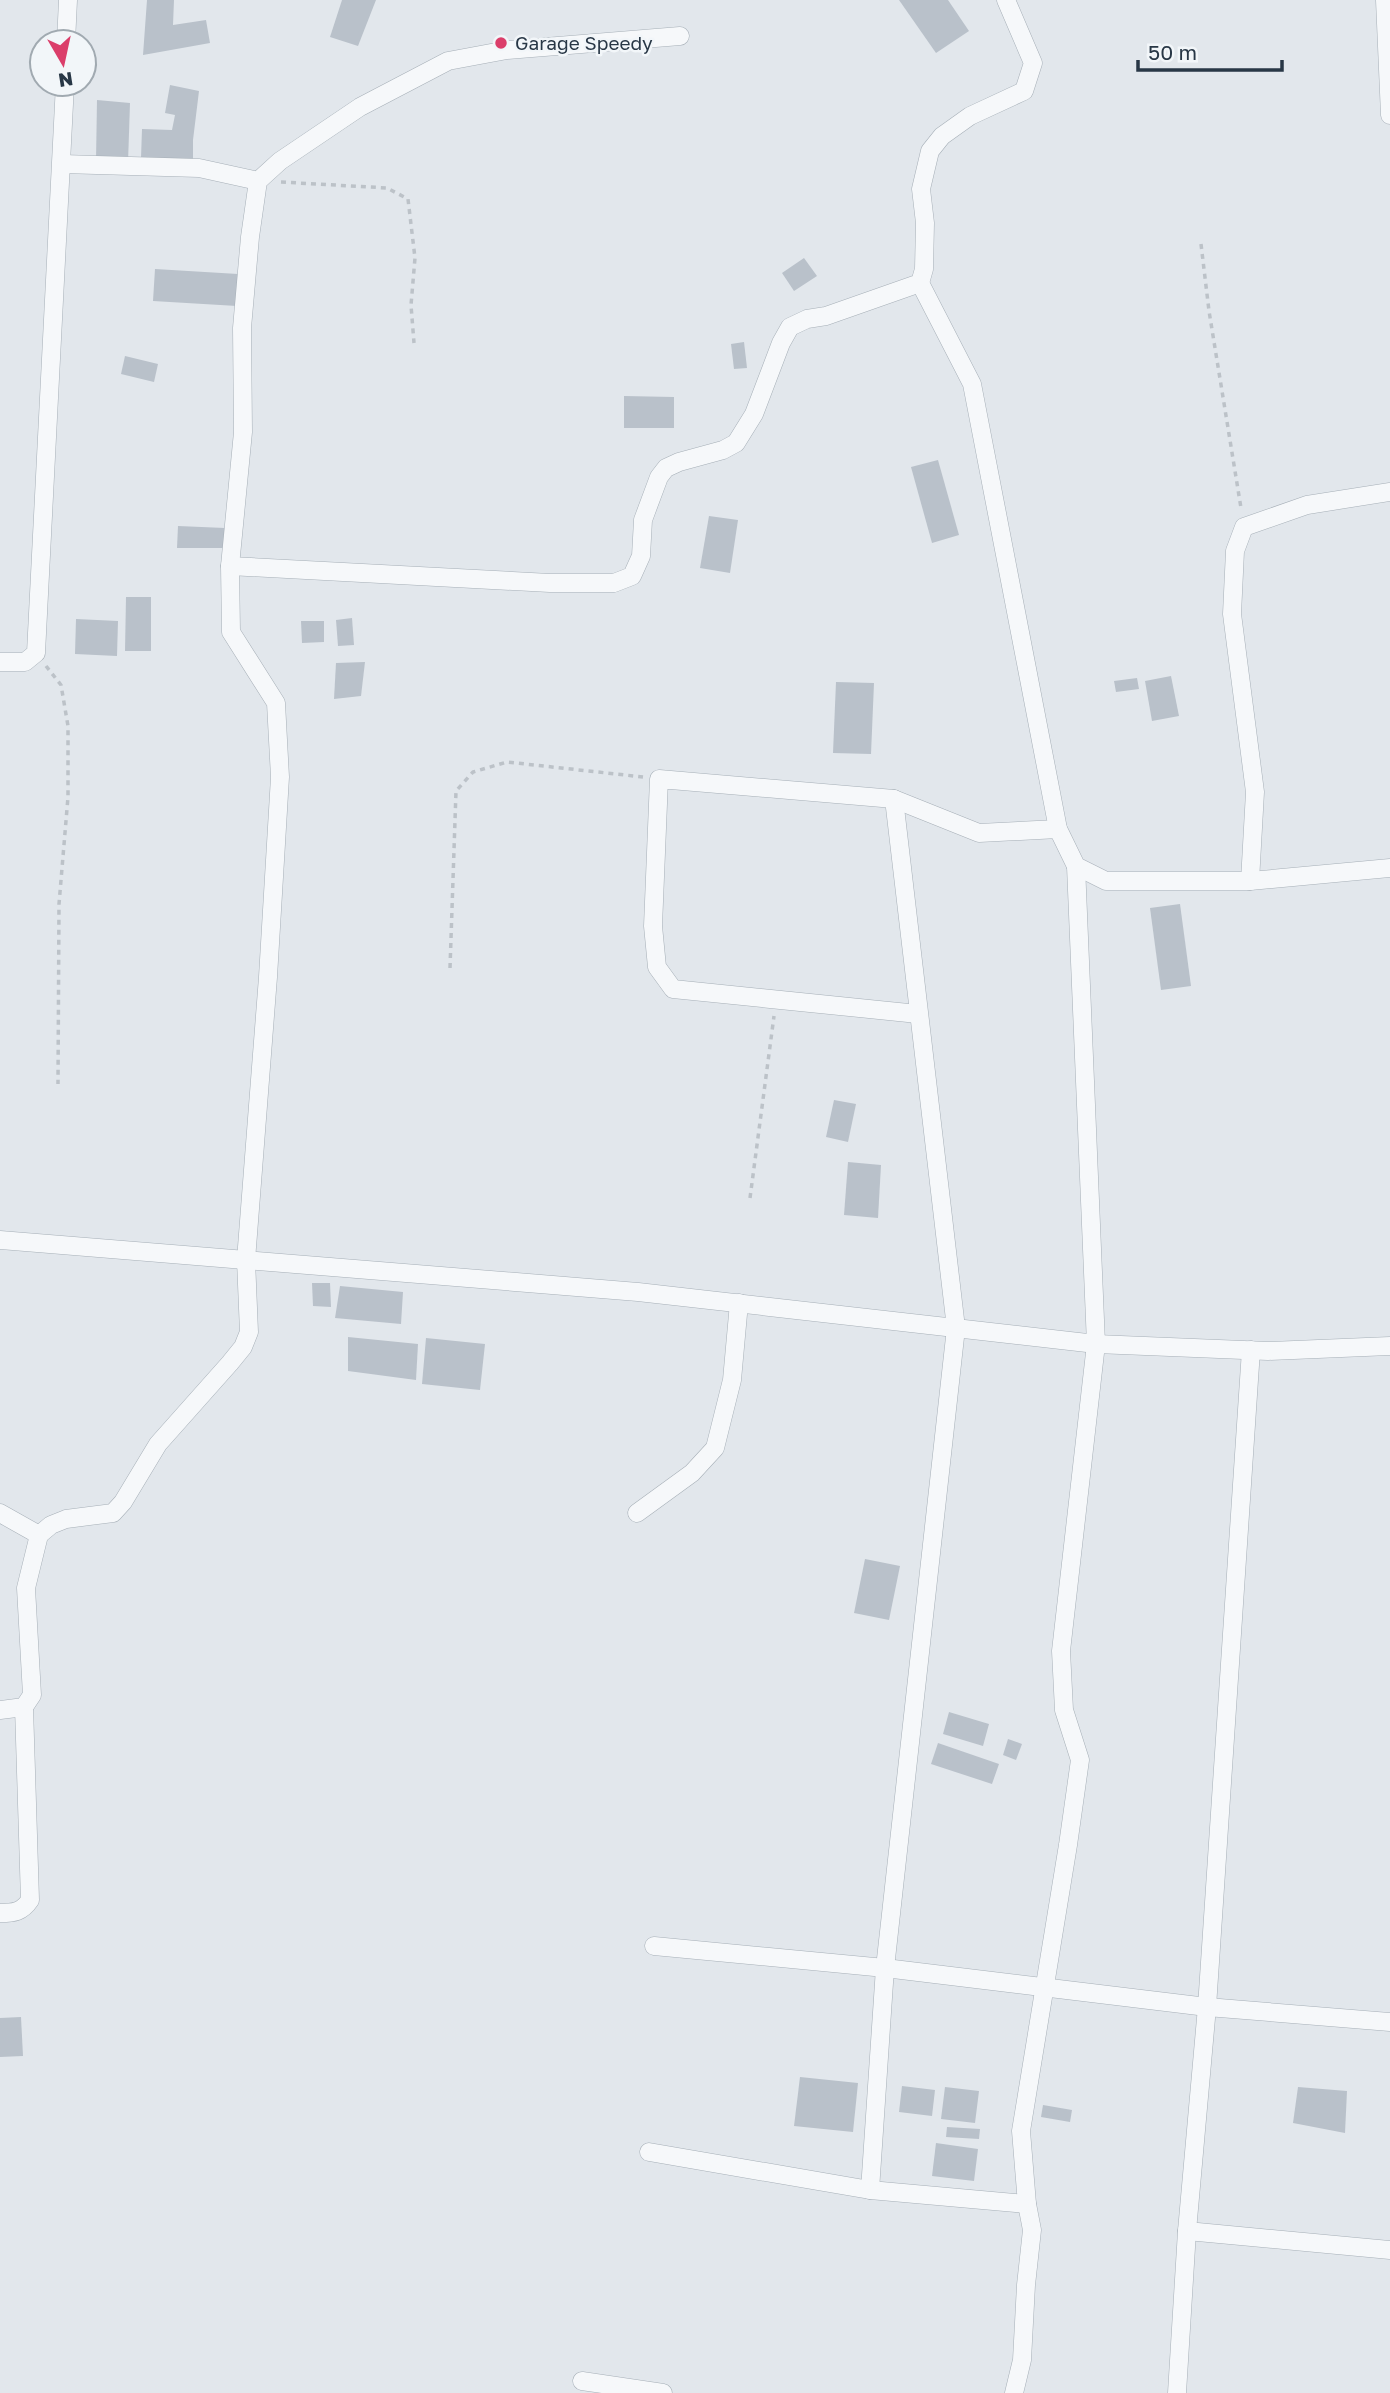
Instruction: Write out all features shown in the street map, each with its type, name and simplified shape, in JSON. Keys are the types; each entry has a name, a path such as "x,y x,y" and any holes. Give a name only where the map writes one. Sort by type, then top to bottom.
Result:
{"street":[{"path":"67,28 68,0"},
{"path":"1006,0 1033,63 1024,91 970,116 942,136 930,152 920,189 925,223 925,269 920,282 972,384 1058,829 1076,866 1096,1344 1061,1651 1064,1710 1080,1760 1021,2132 1032,2230 1021,2360 1014,2393"},
{"path":"1385,0 1390,115"},
{"path":"0,1913 13,1913 24,1909 30,1900 24,1707 32,1695 26,1588 39,1535 51,1525 66,1519 114,1513 158,1444 243,1346 249,1332 246,1260 280,777 276,703 231,632 230,566 243,432 242,328 258,181 280,161 360,107 448,61 507,50 680,36"},
{"path":"0,662 25,662 36,653 64,98"},
{"path":"62,164 199,168 258,181"},
{"path":"230,566 550,583 614,583 632,576 641,556 643,520 659,477 666,468 679,462 723,450 736,443 754,414 781,343 790,327 920,282"},
{"path":"1250,881 1255,792 1232,614 1235,551 1244,527 1307,505 1390,492"},
{"path":"918,1014 673,989 657,967 653,926 659,779 894,799 979,833 1058,829"},
{"path":"870,2190 885,1968 956,1328 894,799"},
{"path":"1076,866 1106,881 1250,881 1390,868"},
{"path":"0,1240 638,1292 1096,1344 1251,1350 1390,1346"},
{"path":"637,1513 692,1473 715,1448 732,1380 739,1303"},
{"path":"1177,2393 1187,2231 1208,2007 1251,1350"},
{"path":"0,1513 39,1535"},
{"path":"0,1710 24,1707"},
{"path":"654,1946 885,1968 1208,2007 1390,2022"},
{"path":"649,2152 870,2190 1027,2204"},
{"path":"1187,2231 1390,2250"},
{"path":"582,2381 663,2393"}],"path":[{"path":"258,181 387,188 408,199 415,258 411,305 414,343"},
{"path":"1201,244 1209,311 1244,527"},
{"path":"36,653 61,685 68,726 68,797 59,904 58,1084"},
{"path":"450,968 456,791 473,772 507,762 659,779"},
{"path":"750,1198 776,1000"}],"building":[{"path":"147,0 174,0 173,25 206,20 210,43 143,55"},
{"path":"342,0 376,0 358,46 330,37"},
{"path":"899,0 948,0 969,31 936,53"},
{"path":"170,85 199,91 193,162 141,158 142,129 172,130 175,115 165,113"},
{"path":"97,100 130,103 128,163 96,161"},
{"path":"804,258 817,276 794,291 782,273"},
{"path":"155,269 238,274 237,306 153,301"},
{"path":"744,342 747,368 734,369 731,344"},
{"path":"125,356 158,364 154,382 121,374"},
{"path":"624,396 674,397 674,428 624,428"},
{"path":"938,460 959,535 932,543 911,467"},
{"path":"709,516 738,520 730,573 700,568"},
{"path":"178,526 225,528 224,548 177,548"},
{"path":"126,597 151,597 151,651 125,651"},
{"path":"352,618 354,645 338,646 336,620"},
{"path":"76,619 118,621 117,656 75,654"},
{"path":"301,621 324,621 324,642 302,643"},
{"path":"365,662 361,696 334,699 336,663"},
{"path":"1171,676 1179,716 1152,721 1145,681"},
{"path":"1137,678 1139,689 1116,692 1114,681"},
{"path":"836,682 874,683 871,754 833,753"},
{"path":"1180,904 1191,986 1161,990 1150,908"},
{"path":"834,1100 856,1104 848,1142 826,1137"},
{"path":"848,1162 881,1165 878,1218 844,1215"},
{"path":"312,1283 330,1283 331,1307 313,1306"},
{"path":"340,1286 403,1292 401,1324 335,1318"},
{"path":"348,1337 418,1344 416,1380 348,1371"},
{"path":"426,1338 485,1344 480,1390 422,1384"},
{"path":"865,1559 900,1566 889,1620 854,1613"},
{"path":"949,1712 989,1724 983,1746 943,1734"},
{"path":"1008,1739 1022,1744 1016,1760 1003,1755"},
{"path":"938,1743 999,1764 992,1784 931,1764"},
{"path":"21,2017 23,2056 0,2057 0,2018"},
{"path":"800,2077 858,2083 853,2132 794,2126"},
{"path":"902,2086 935,2090 932,2116 899,2112"},
{"path":"945,2087 979,2091 975,2123 941,2119"},
{"path":"1298,2087 1347,2091 1345,2133 1293,2123"},
{"path":"1043,2105 1072,2110 1070,2122 1041,2117"},
{"path":"947,2127 980,2129 979,2139 946,2137"},
{"path":"936,2143 978,2149 974,2181 932,2176"}],"place":[{"name":"Garage Speedy","path":"501,43"}]}
